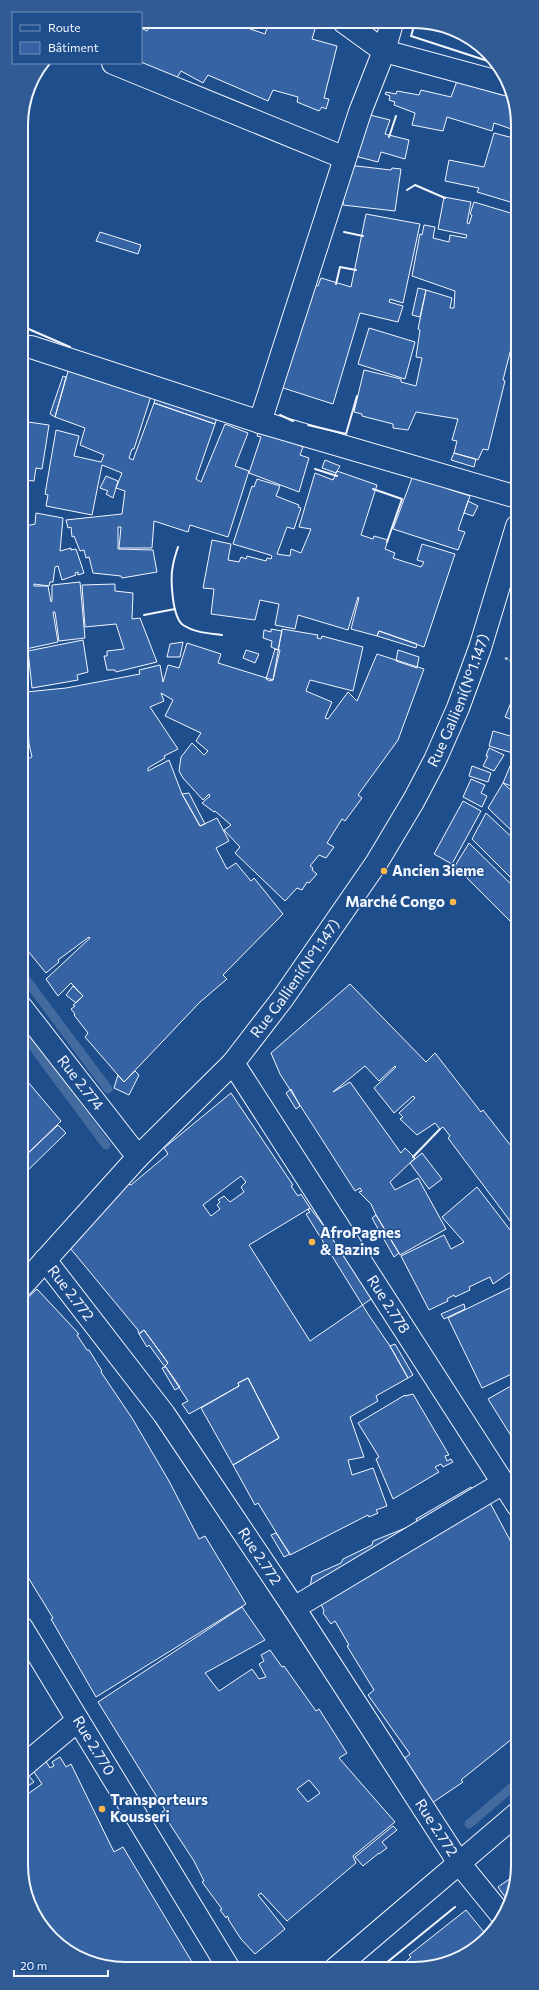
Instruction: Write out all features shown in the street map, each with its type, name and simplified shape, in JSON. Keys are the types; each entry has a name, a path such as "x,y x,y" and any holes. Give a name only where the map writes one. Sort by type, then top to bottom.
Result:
{"street":[{"path":"352,28 384,51 501,83"},
{"path":"260,422 360,112 384,51 391,28"},
{"path":"115,64 345,158"},
{"path":"31,347 260,422 511,495"},
{"name":"Rue Gallieni(N°1.147)","path":"28,1279 138,1157 232,1063 283,998 376,862 414,800 435,760 461,700 480,648 511,546"},
{"name":"Rue 2.774","path":"28,1016 138,1157"},
{"name":"Rue 2.778","path":"232,1063 511,1495"},
{"name":"Rue 2.772","path":"45,1260 164,1414 294,1608 459,1863 499,1912"},
{"path":"294,1608 503,1482"},
{"name":"Rue 2.770","path":"28,1638 225,1962"},
{"path":"28,1763 77,1721"},
{"path":"343,1962 511,1819"}],"building":[{"path":"142,28 147,31 149,28 248,28 265,34 267,28 315,28 312,39 337,46 324,98 329,99 326,109 322,107 319,111 297,102 298,97 273,90 268,101 208,75 203,83 181,71 175,81 142,64"},
{"path":"457,81 502,95 503,93 506,94 510,112 511,129 494,123 492,131 447,117 443,131 412,125 415,113 394,105 395,102 389,100 390,96 385,94 386,92 396,94 397,91 419,95 421,90 451,97"},
{"path":"362,113 390,120 385,134 409,140 405,159 381,152 378,162 351,155"},
{"path":"494,133 511,137 511,202 477,192 479,188 445,181 449,160 484,167"},
{"path":"348,165 391,170 392,168 401,169 395,211 343,205"},
{"path":"444,197 471,202 467,223 469,224 472,215 470,214 474,202 511,213 511,349 503,380 505,381 488,450 483,449 478,460 454,453 457,441 452,440 458,419 416,412 408,430 393,428 393,424 362,416 362,414 354,412 364,370 401,379 401,382 416,386 422,358 416,357 420,330 418,329 426,290 452,298 450,308 454,308 455,291 412,276 420,234 422,235 424,225 435,227 433,238 449,242 450,235 466,238 467,235 438,229"},
{"path":"366,214 420,224 403,303 390,299 389,302 403,306 398,322 360,313 333,404 277,386 315,285 318,286 321,278 351,287"},
{"path":"100,232 141,245 138,254 96,241"},
{"path":"418,288 426,290 420,317 412,315"},
{"path":"369,328 415,342 405,379 358,364"},
{"path":"69,368 151,396 134,449 132,449 129,458 133,460 154,403 215,424 196,479 201,482 225,424 248,433 235,466 249,471 228,537 190,525 188,532 154,521 152,548 119,548 121,527 118,527 118,549 153,550 157,572 122,578 121,576 93,573 89,557 86,558 84,550 80,551 74,536 72,537 71,527 68,528 66,520 122,514 125,491 116,488 122,473 102,465 92,515 46,506 48,495 45,494 56,430 79,436 74,456 101,462 104,455 80,445 85,428 55,417"},
{"path":"63,376 66,377 55,417 50,414"},
{"path":"157,394 218,414 215,424 154,403"},
{"path":"28,422 49,425 42,469 36,468 34,481 28,481"},
{"path":"260,427 267,432 303,447 300,455 309,458 299,492 249,473 261,437 257,436"},
{"path":"454,453 476,459 474,467 451,460"},
{"path":"325,460 340,466 336,473 322,468"},
{"path":"415,470 450,485 448,489 470,496 458,530 465,532 458,550 393,529"},
{"path":"337,471 377,485 361,535 373,539 374,536 388,540 385,549 395,553 393,558 421,567 424,562 417,560 422,544 455,554 424,647 379,631 377,636 351,629 358,597 348,630 298,615 295,629 275,625 279,604 260,600 255,620 211,614 214,589 203,588 212,540 231,544 228,560 239,562 241,557 246,559 247,556 266,561 267,558 271,559 272,556 270,555 233,544 252,486 254,487 257,479 280,486 276,496 299,505 298,507 301,508 294,529 287,527 277,554 290,556 291,549 301,553 311,529 299,527 315,473 333,480"},
{"path":"106,476 118,481 113,498 106,494 108,491 100,488"},
{"path":"468,501 478,506 473,516 464,513"},
{"path":"36,513 63,518 60,551 71,548 71,550 76,549 84,573 78,575 78,572 75,573 76,575 62,580 58,566 55,567 53,582 50,582 49,586 34,584 34,586 48,586 51,602 52,585 80,582 85,638 59,641 55,612 53,612 58,642 28,649 28,526 35,524"},
{"path":"115,584 115,591 133,593 132,619 140,618 157,662 116,672 115,670 107,670 104,656 107,656 107,651 124,649 116,624 85,627 82,585"},
{"path":"271,629 282,631 278,650 271,647 272,641 263,638 264,630 271,632"},
{"path":"282,629 318,635 317,638 321,639 322,636 363,647 353,691 310,680 306,691 332,702 325,718 328,719 348,692 357,701 377,654 424,669 398,740 358,795 362,798 345,821 342,819 327,843 334,847 326,858 319,855 310,866 317,874 309,883 307,882 302,890 297,888 285,901 235,853 240,847 224,830 231,825 215,811 214,812 202,803 210,796 209,794 203,800 183,778 179,771 181,757 192,743 204,755 208,751 196,741 201,733 165,716 173,700 161,693 164,701 150,707 178,749 164,756 165,758 148,768 148,771 169,760 182,794 200,826 217,818 229,841 216,848 227,869 236,863 251,881 254,878 283,914 223,975 227,979 200,1002 124,1082 85,1037 88,1033 71,1009 75,1006 73,1005 83,996 71,983 58,996 46,979 90,938 89,937 58,960 59,962 46,973 28,951 28,759 32,757 29,744 28,692 66,688 140,674 139,670 160,665 163,682 168,665 179,668 187,643 221,654 218,663 273,680"},
{"path":"379,631 417,644 416,648 377,636"},
{"path":"83,640 88,672 77,675 78,680 32,688 28,651"},
{"path":"183,642 180,657 167,657 170,644"},
{"path":"275,649 280,650 273,680 270,681 266,679"},
{"path":"246,650 259,654 255,663 243,658"},
{"path":"398,650 419,657 417,668 396,661"},
{"path":"511,702 511,720 505,717"},
{"path":"493,731 511,736 511,753 489,746"},
{"path":"489,748 504,755 494,771 483,766 488,756 486,756"},
{"path":"511,764 511,786 503,783"},
{"path":"472,766 491,773 488,782 469,776"},
{"path":"471,779 485,785 481,793 487,796 482,807 463,797"},
{"path":"503,783 511,790 511,830 488,808"},
{"path":"189,793 205,824 200,826 182,794"},
{"path":"463,801 481,811 452,864 434,854"},
{"path":"486,813 511,836 511,878 472,839"},
{"path":"469,843 511,884 511,922 455,866"},
{"path":"350,984 426,1062 435,1053 481,1112 483,1110 511,1146 511,1222 448,1138 450,1136 443,1127 440,1129 435,1123 417,1135 400,1119 403,1117 399,1113 415,1098 413,1096 394,1113 374,1088 396,1067 395,1066 379,1081 365,1066 333,1092 350,1082 401,1153 405,1148 415,1158 390,1182 395,1190 418,1178 446,1229 400,1255 371,1204 359,1192 362,1191 360,1188 355,1191 280,1074 271,1053"},
{"path":"73,986 83,996 76,1003 66,995"},
{"path":"135,1071 139,1075 129,1095 114,1088 118,1075 124,1082"},
{"path":"28,1082 61,1121 28,1153"},
{"path":"291,1089 300,1106 296,1109 286,1093"},
{"path":"231,1093 293,1185 291,1186 298,1196 301,1194 310,1208 308,1210 310,1212 306,1214 368,1314 390,1346 408,1378 376,1396 378,1401 350,1417 364,1457 348,1460 352,1475 373,1468 387,1506 376,1510 378,1513 369,1517 368,1515 290,1555 258,1503 255,1505 233,1465 279,1438 248,1378 238,1383 239,1386 189,1414 182,1404 188,1401 165,1366 168,1363 144,1330 139,1334 138,1330 70,1248 75,1244 68,1236 129,1184 131,1185 168,1154 164,1148","holes":["241,1176 246,1182 241,1187 244,1192 230,1202 224,1196 218,1200 220,1202 217,1205 220,1209 211,1216 203,1205"]},
{"path":"58,1125 66,1133 28,1170 28,1153"},
{"path":"422,1153 442,1179 429,1189 410,1163"},
{"path":"477,1187 511,1231 511,1272 493,1284 490,1277 469,1287 470,1290 455,1297 454,1295 447,1299 448,1301 429,1310 401,1256 444,1235 451,1249 464,1242 442,1217"},
{"path":"310,1208 377,1295 310,1341 249,1245"},
{"path":"376,1215 399,1253 394,1257 372,1218"},
{"path":"511,1287 511,1374 482,1388 448,1318"},
{"path":"37,1289 79,1334 77,1335 87,1350 89,1350 102,1371 101,1372 132,1418 169,1481 199,1539 205,1536 246,1604 96,1697 51,1619 53,1618 28,1577 28,1297"},
{"path":"464,1304 465,1309 444,1319 441,1314"},
{"path":"144,1330 168,1363 165,1366 180,1387 175,1390 162,1368 165,1367 149,1345 147,1347 139,1334"},
{"path":"395,1344 413,1375 408,1378 390,1346"},
{"path":"248,1378 279,1438 233,1465 201,1408 239,1386 238,1383"},
{"path":"511,1386 511,1436 488,1399"},
{"path":"413,1394 449,1455 445,1456 447,1461 451,1459 453,1462 443,1467 441,1464 435,1467 439,1472 393,1499 376,1459 379,1457 358,1423 405,1395"},
{"path":"477,1485 479,1488 481,1486 511,1542 511,1740 461,1780 463,1782 432,1803 402,1760 410,1754 368,1695 374,1690 347,1646 349,1645 335,1621 331,1624 323,1613 324,1611 322,1606 319,1604 310,1587 312,1576 341,1563 343,1559 372,1545 373,1541 418,1523 416,1519 471,1487 472,1489"},
{"path":"276,1533 290,1554 284,1557 271,1535"},
{"path":"242,1607 265,1640 205,1673 219,1691 252,1669 259,1679 266,1677 259,1664 264,1661 261,1655 270,1650 282,1667 284,1666 316,1711 319,1709 347,1753 339,1758 395,1822 353,1856 356,1863 287,1921 261,1893 258,1895 285,1929 255,1954 241,1939 228,1919 229,1918 227,1916 226,1918 220,1910 222,1909 202,1882 204,1881 194,1861 162,1812 165,1810 98,1702","holes":["309,1780 320,1793 308,1802 297,1789"]},
{"path":"60,1757 66,1767 71,1764 114,1852 123,1847 192,1962 125,1962 94,1957 76,1949 61,1938 41,1914 31,1890 29,1878 28,1794 42,1784 32,1769 45,1760 50,1768 54,1766 52,1762"},
{"path":"28,1777 34,1782 28,1786"},
{"path":"393,1826 397,1830 382,1842 387,1848 363,1866 355,1857"},
{"path":"510,1879 505,1898 498,1887"},
{"path":"466,1910 484,1932 463,1949 439,1959 406,1962 411,1957 409,1955"}],"waterway":[{"path":"28,982 108,1089"},
{"path":"28,1040 106,1145"},
{"path":"469,1824 511,1788"}],"wall":[{"path":"413,28 411,36 487,61"},
{"path":"389,137 396,116"},
{"path":"407,190 415,185 445,198"},
{"path":"344,232 363,236"},
{"path":"336,284 340,267 356,270"},
{"path":"28,329 70,347"},
{"path":"308,425 346,434 357,396"},
{"path":"280,415 293,421"},
{"path":"315,469 337,476"},
{"path":"373,489 402,499 387,542"},
{"path":"178,547 173,563 172,579 174,606 179,621 192,630 222,635"},
{"path":"144,615 175,609"},
{"path":"413,1157 440,1129"},
{"path":"387,1962 455,1907"}],"place":[{"name":"Ancien 3ieme","path":"384,871"},
{"name":"Marché Congo","path":"453,902"},
{"name":"AfroPagnes & Bazins","path":"312,1242"},
{"name":"Transporteurs Kousseri","path":"102,1809"}]}
